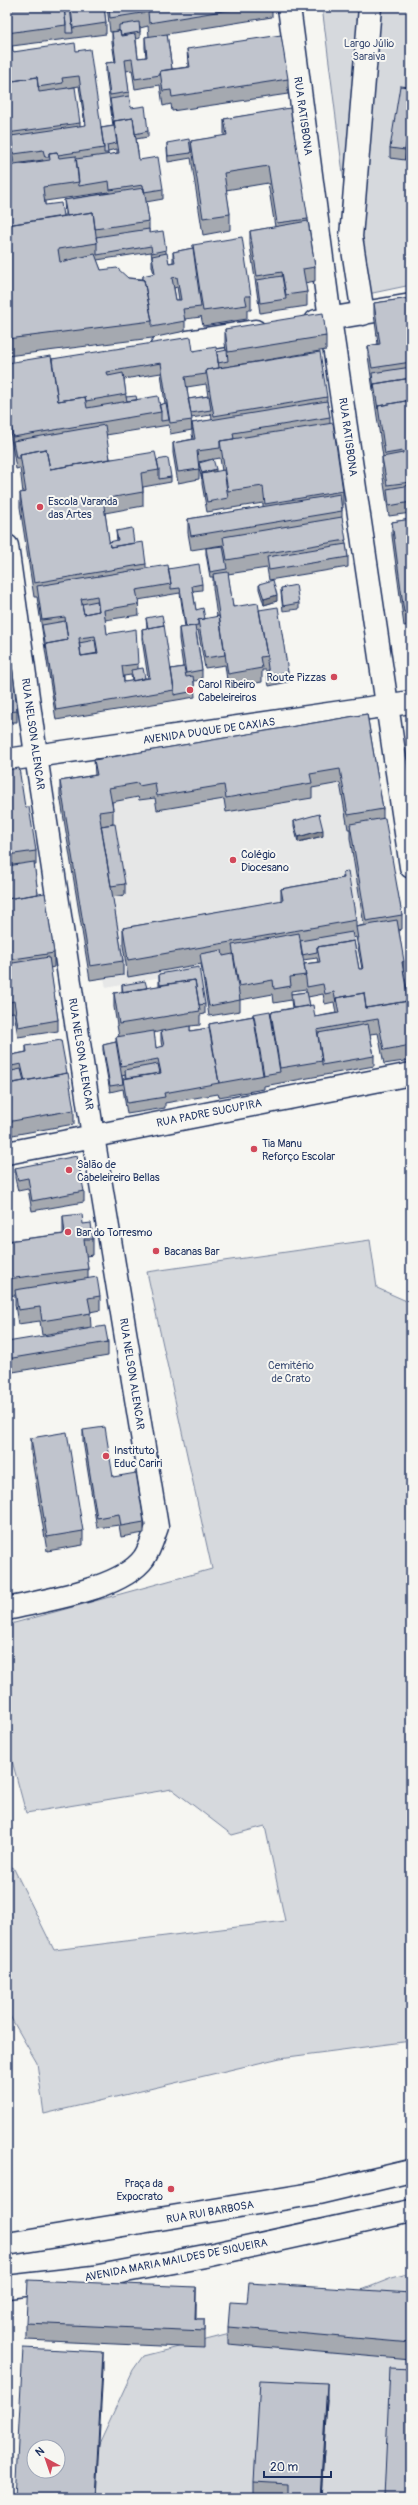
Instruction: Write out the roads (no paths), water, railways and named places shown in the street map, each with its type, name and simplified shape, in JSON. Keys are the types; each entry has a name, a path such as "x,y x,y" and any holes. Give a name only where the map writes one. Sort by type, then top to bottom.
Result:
{"street":[{"name":"RUA RATISBONA","path":"289,7 330,319 411,867"},
{"path":"363,314 351,237 370,7"},
{"path":"299,324 411,305"},
{"path":"141,349 275,328"},
{"name":"RUA NELSON ALENCAR","path":"7,546 36,756 93,1136 157,1527 152,1543 143,1559 130,1572 98,1587 7,1609"},
{"name":"AVENIDA DUQUE DE CAXIAS","path":"7,760 411,702"},
{"name":"RUA PADRE SUCUPIRA","path":"7,1153 411,1074"},
{"name":"RUA RUI BARBOSA","path":"7,2244 310,2195 411,2171"},
{"name":"AVENIDA MARIA MAILDES DE SIQUEIRA","path":"7,2287 102,2275 205,2256 344,2227 411,2211"}],"place":[{"name":"Escola Varanda das Artes","path":"40,507"},
{"name":"Route Pizzas","path":"334,677"},
{"name":"Carol Ribeiro Cabeleireiros","path":"190,690"},
{"name":"Colégio Diocesano","path":"233,860"},
{"name":"Tia Manu Reforço Escolar","path":"254,1149"},
{"name":"Salão de Cabeleireiro Bellas","path":"69,1170"},
{"name":"Bar do Torresmo","path":"68,1232"},
{"name":"Bacanas Bar","path":"156,1251"},
{"name":"Instituto Educ Cariri","path":"106,1456"},
{"name":"Praça da Expocrato","path":"171,2189"}],"park label":[{"name":"Largo Júlio Saraiva","path":"369,49"},
{"name":"Cemitério de Crato","path":"291,1371"}]}
